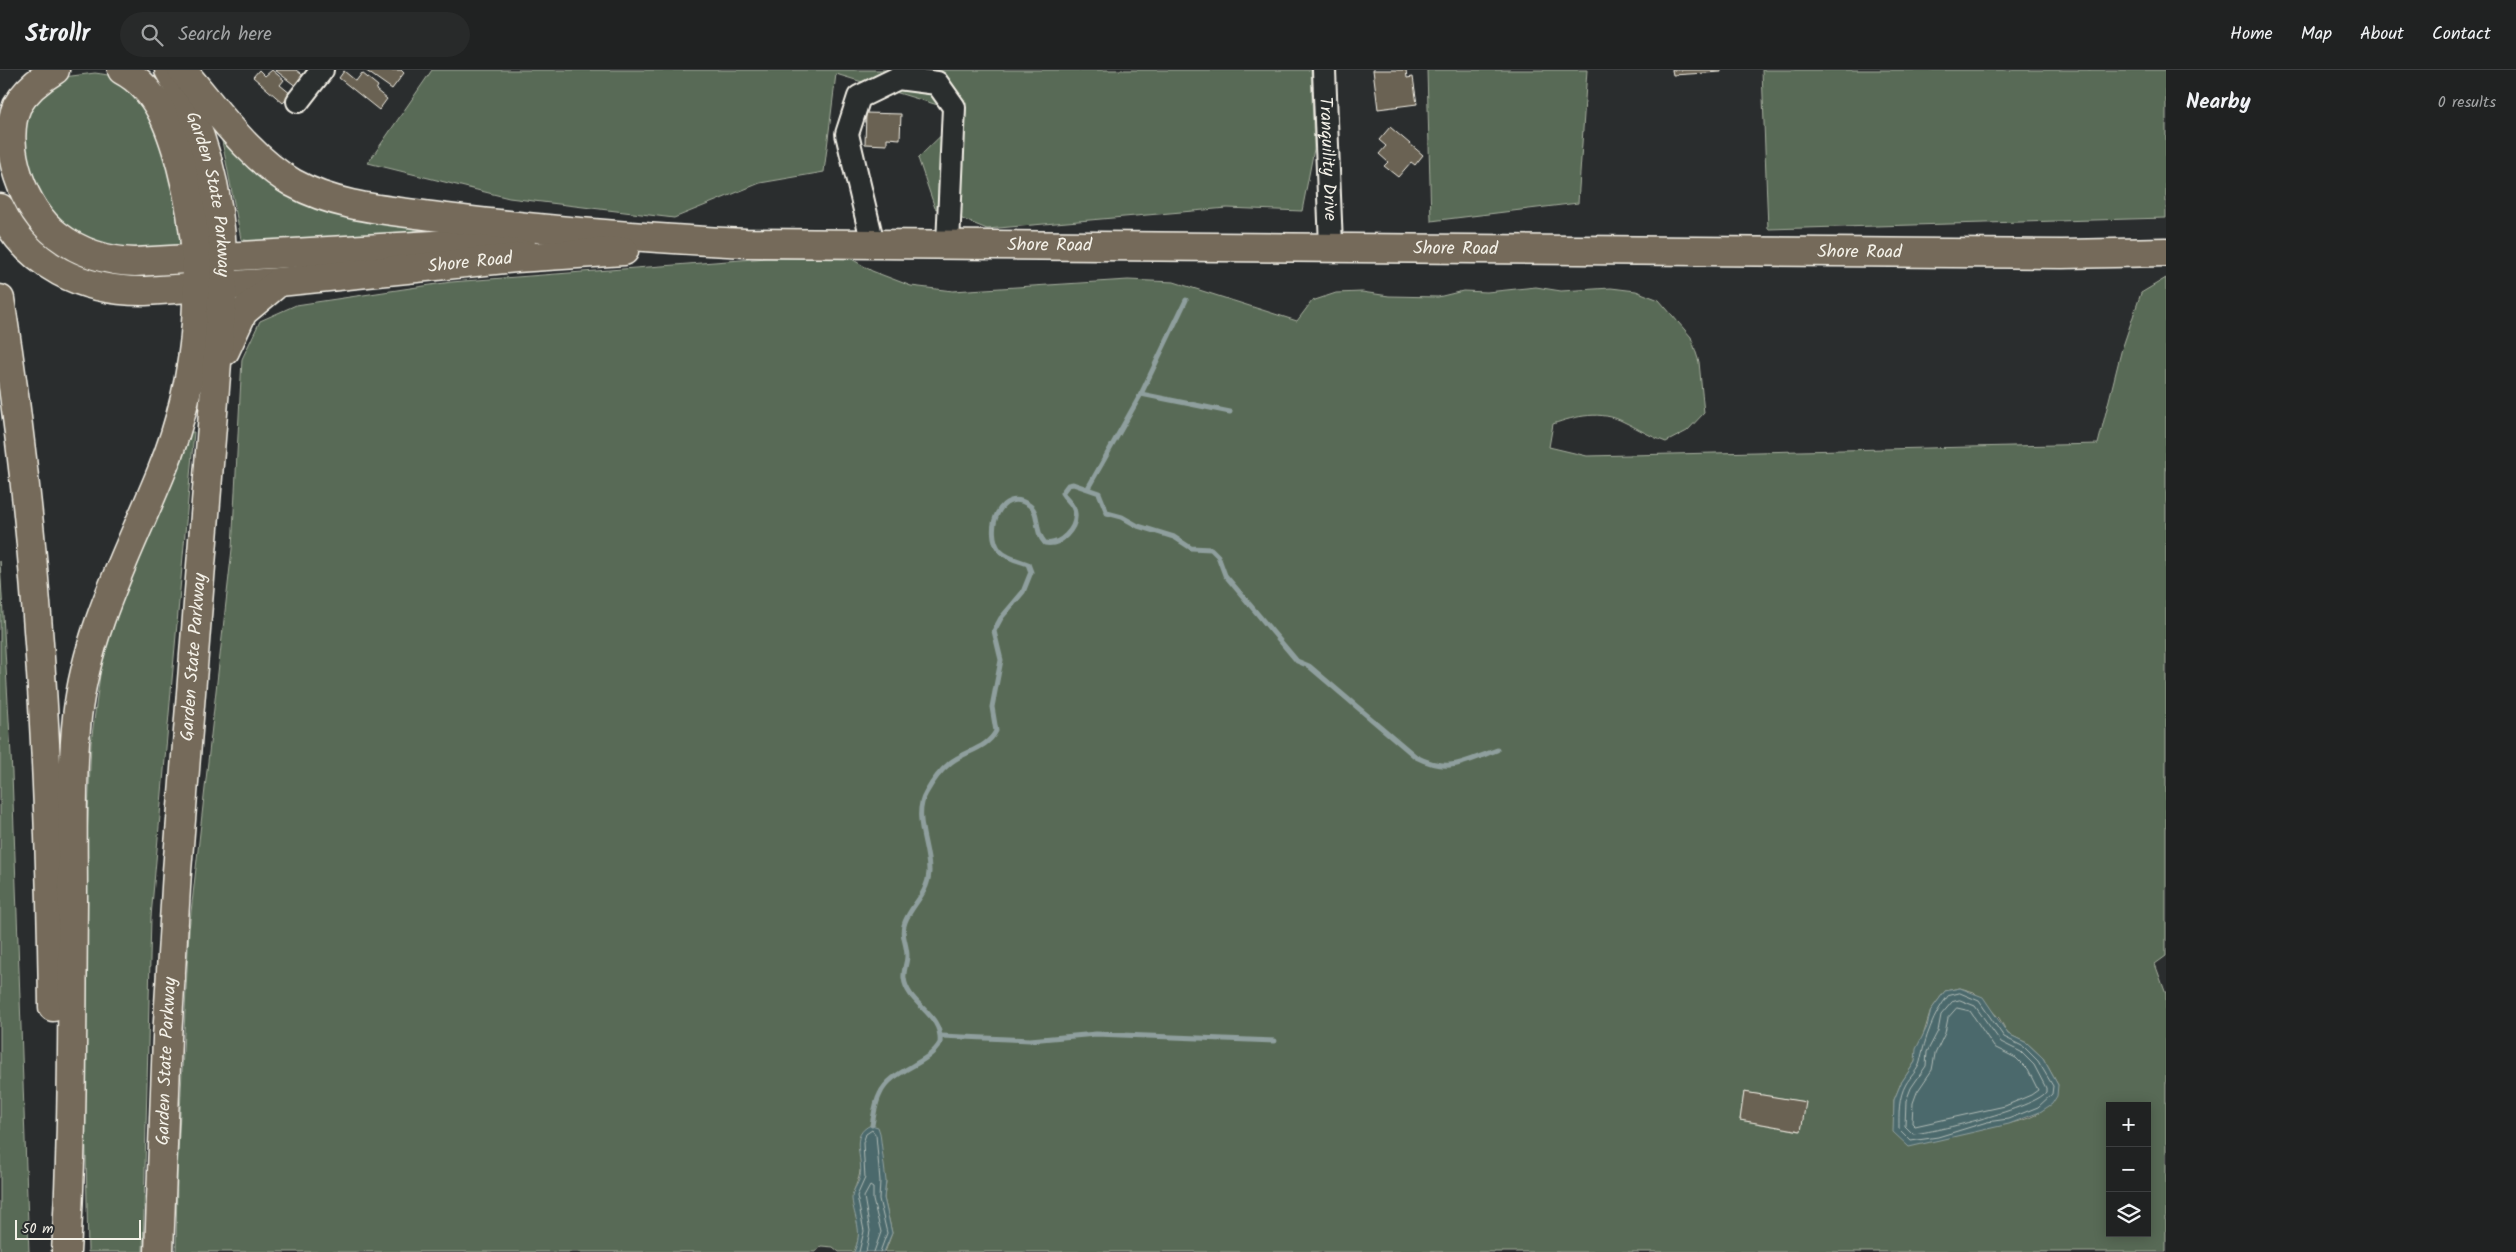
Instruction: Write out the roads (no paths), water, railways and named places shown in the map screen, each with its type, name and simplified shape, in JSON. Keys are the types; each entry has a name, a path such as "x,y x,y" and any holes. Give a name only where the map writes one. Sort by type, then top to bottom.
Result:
{"main road":[{"path":"56,70 36,83 22,98 13,114 11,152 17,178 37,215 56,235 101,257 135,262 607,236"},
{"path":"66,1252 71,1172 74,760 79,704 84,671 96,627 161,474 183,409 210,286 210,258 195,226 189,195 171,134 144,84 122,70"},
{"name":"Garden State Parkway","path":"169,70 182,93 203,145 213,184 210,258"},
{"path":"182,70 262,160 292,182 329,199 365,207 517,227 607,236"},
{"name":"Shore Road","path":"0,208 10,227 30,251 54,270 80,282 129,291 279,282 516,258 746,243"},
{"name":"Shore Road","path":"607,236 746,243 1331,246 2062,254 2166,252"},
{"path":"218,365 244,312 279,282"},
{"name":"Garden State Parkway","path":"159,1252 167,1038 177,871 197,597 218,365 210,286"},
{"path":"0,299 26,504 43,691 51,878 59,1252"}],"street":[{"path":"298,101 322,70"},
{"name":"Tranquility Drive","path":"1324,70 1331,246"},
{"path":"873,244 847,134 859,97 898,78 937,83 954,108 948,244"}],"water":[{"path":"1960,988 1983,997 2008,1034 2027,1043 2043,1058 2058,1085 2057,1096 2052,1104 2040,1112 2009,1124 1909,1147 1893,1132 1894,1100 1901,1083 1915,1062 1916,1049 1927,1027 1931,1010 1945,991"},
{"path":"871,1125 878,1127 880,1133 886,1181 884,1198 892,1233 884,1252 854,1252 857,1244 858,1225 852,1199 861,1170 858,1141 864,1129"}],"waterway":[{"path":"1088,488 1141,394 1186,300"},
{"path":"1141,394 1230,412"},
{"path":"872,1125 877,1101 885,1086 900,1073 927,1057 940,1043 936,1024 911,995 904,978 907,956 903,935 904,927 928,880 929,862 921,822 922,802 926,793 946,766 987,742 996,731 992,707 1001,660 994,631 1001,618 1023,592 1031,572 1028,564 1006,556 1000,551 995,542 994,522 1003,506 1010,501 1019,501 1033,508 1039,533 1045,543 1056,542 1062,539 1073,525 1075,519 1074,510 1062,493 1068,485 1073,484 1099,493 1107,513 1122,517 1138,526 1174,537 1191,548 1211,549 1218,556 1225,575 1297,661 1309,666 1416,757 1438,765 1448,765 1466,762 1497,750"},
{"path":"941,1036 1030,1040 1096,1034 1275,1041"}]}
